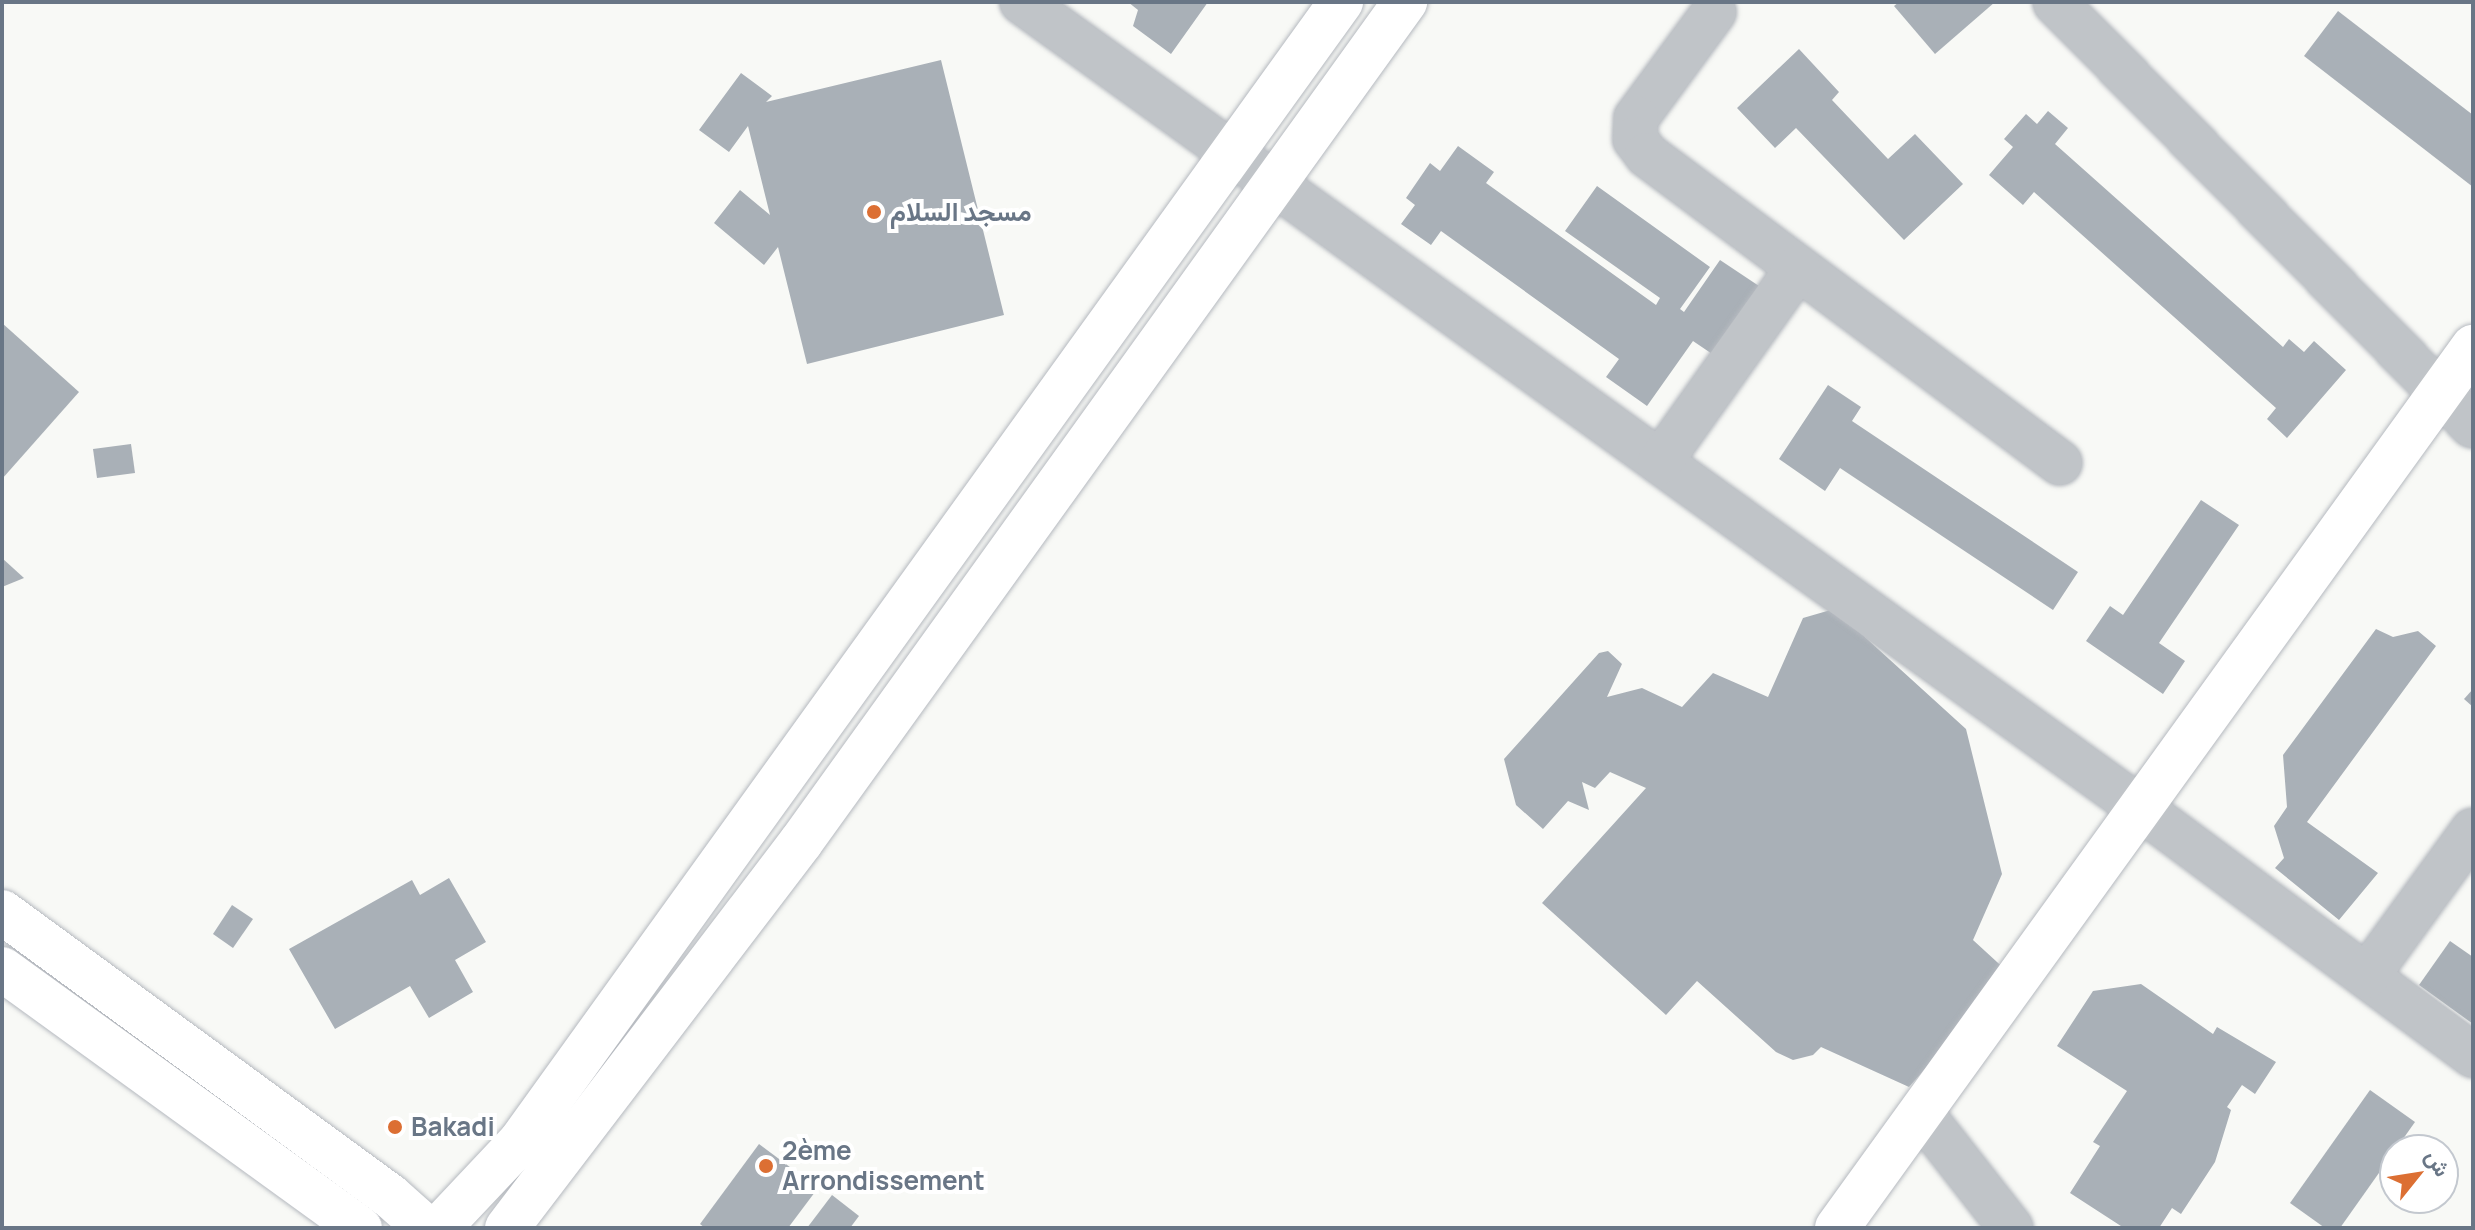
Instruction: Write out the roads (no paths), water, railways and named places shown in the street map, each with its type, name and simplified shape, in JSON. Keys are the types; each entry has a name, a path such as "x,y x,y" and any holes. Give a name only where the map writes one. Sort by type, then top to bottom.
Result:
{"main road":[{"path":"439,1228 497,1170 1341,2"},
{"path":"520,1218 801,842 1271,184 1405,2"},
{"path":"1837,1228 2473,347"},
{"path":"2,912 390,1196 426,1228"},
{"path":"2,969 360,1228"},
{"path":"390,1196 435,1198 478,1183 497,1170"}],"street":[{"path":"1022,2 2140,808 2473,1055"},
{"path":"2055,2 2473,426"},
{"path":"1714,12 1636,118 1635,139 1647,155 2060,463"},
{"path":"1660,462 1798,268"},
{"path":"2367,976 2473,830"},
{"path":"1921,1113 2011,1228"}],"place":[{"name":"مسجد السلام","path":"874,212"},
{"name":"Bakadi","path":"395,1127"},
{"name":"2ème Arrondissement","path":"766,1166"}]}
